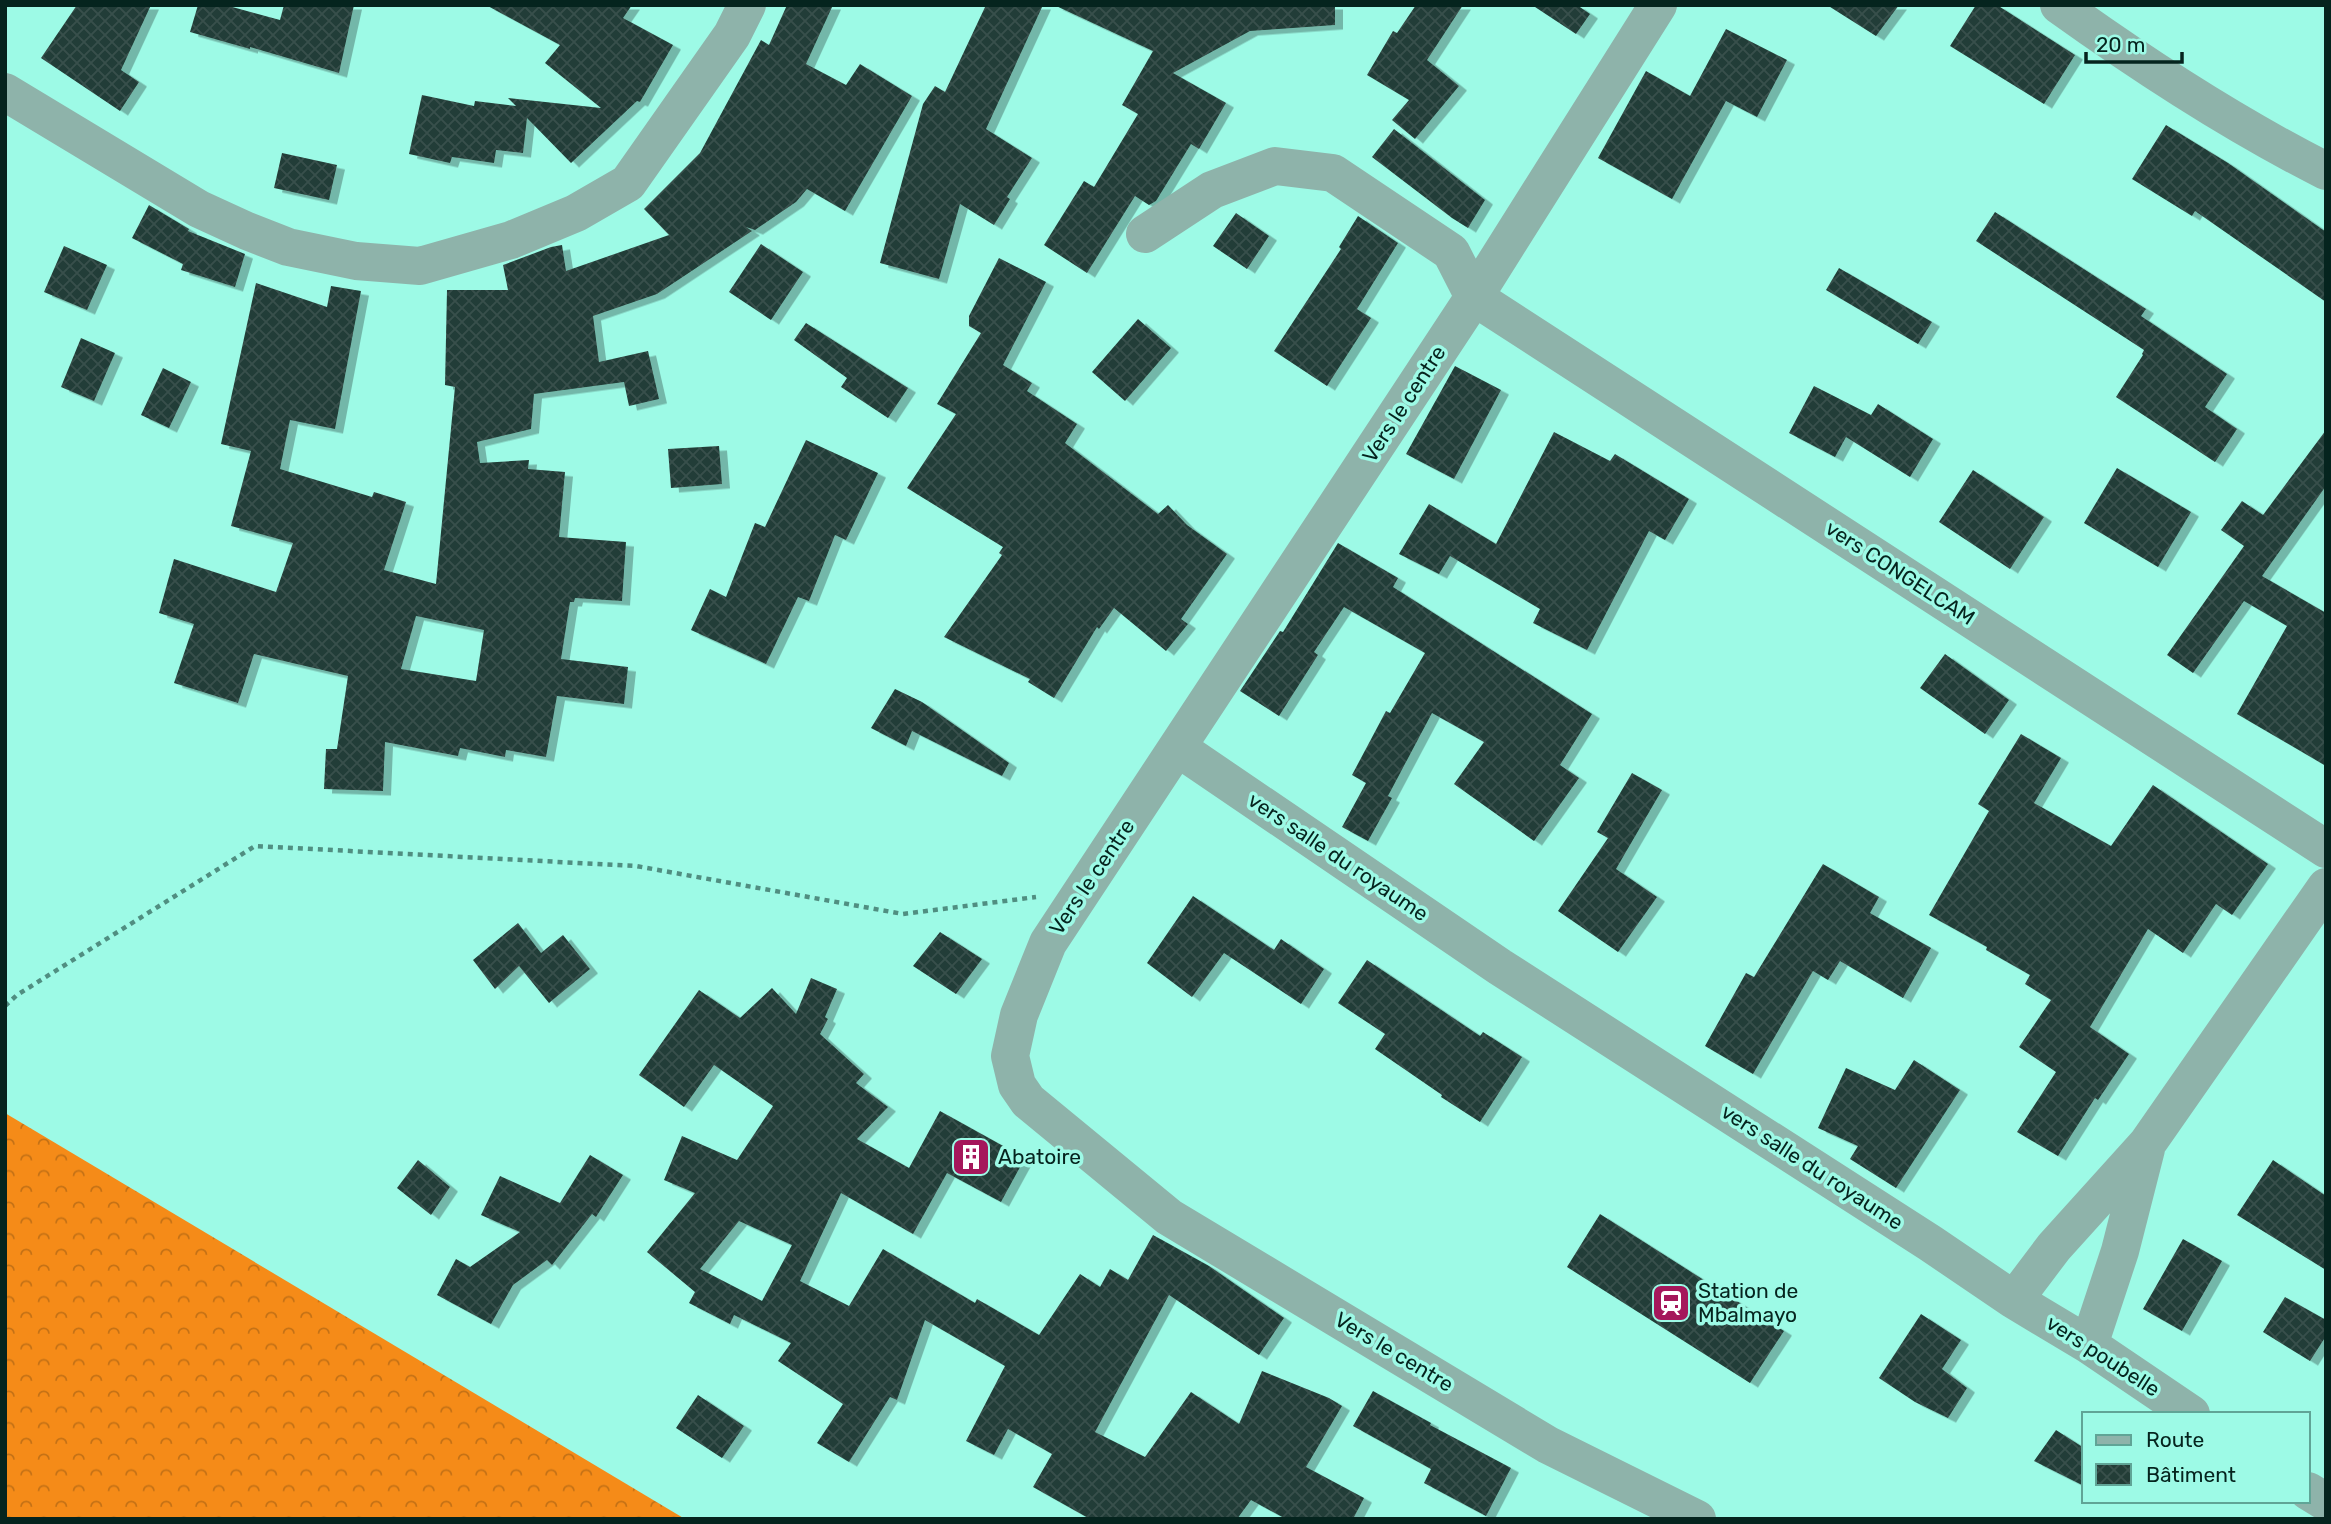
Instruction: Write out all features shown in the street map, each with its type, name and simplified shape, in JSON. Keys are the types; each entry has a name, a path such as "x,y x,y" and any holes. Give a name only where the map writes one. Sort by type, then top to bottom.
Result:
{"street":[{"path":"5,92 199,209 247,231 301,250 356,261 420,266 511,240 576,214 628,183 732,35 747,5"},
{"name":"Vers le centre","path":"1658,5 1474,297 1048,943 1019,1015 1010,1056 1017,1085 1027,1101 1168,1217 1548,1445 1697,1519"},
{"path":"2059,5 2108,40 2275,145 2326,171"},
{"path":"1145,234 1212,190 1275,166 1334,173 1451,252 1474,297"},
{"name":"vers CONGELCAM","path":"1474,297 2326,849"},
{"name":"vers salle du royaume","path":"1178,748 1500,967 1930,1243 2014,1300"},
{"path":"2014,1300 2054,1247 2147,1144 2326,887"},
{"path":"2089,1345 2120,1251 2147,1144"},
{"name":"vers poubelle","path":"2014,1300 2089,1345 2188,1412"},
{"path":"2310,1492 2326,1502"}],"path":[{"path":"5,1006 17,995 255,846 636,866 903,914 1084,890"}],"green space":[{"path":"5,1113 685,1519 5,1519"}],"building":[{"path":"77,5 151,5 121,70 139,82 120,111 41,58"},
{"path":"198,5 225,5 280,20 284,5 354,5 339,73 190,32"},
{"path":"486,5 632,5 623,18 673,45 640,102 637,101 571,163 527,118 523,153 496,150 494,163 452,157 450,163 409,154 422,95 474,106 475,101 516,106 508,98 601,108 545,63 560,45"},
{"path":"787,5 833,5 806,64 846,85 860,64 912,96 845,211 807,189 796,202 755,230 746,227 752,231 657,294 593,316 599,362 648,351 659,399 629,406 624,382 534,394 531,429 477,442 480,463 529,460 528,469 565,472 559,537 626,542 622,601 575,598 574,602 570,602 561,659 628,667 624,704 557,696 546,757 506,750 505,757 460,748 458,756 385,742 383,791 324,789 326,749 337,749 348,676 254,654 238,703 174,683 194,624 159,613 174,559 276,592 293,543 231,526 251,451 221,444 256,283 327,307 331,286 361,291 335,429 290,420 280,469 372,497 374,492 406,502 384,570 436,584 455,387 445,385 447,290 508,290 503,265 551,247 562,245 566,271 669,235 644,209 700,153 761,40 769,45","holes":["416,616 484,630 476,681 401,669"]},
{"path":"986,5 1043,5 986,129 1032,158 1007,197 1010,199 994,225 960,204 939,279 880,263 923,104 935,86 945,92"},
{"path":"1054,5 1335,5 1335,25 1250,31 1173,73 1226,103 1199,149 1191,144 1156,201 1149,205 1135,196 1087,273 1044,245 1084,181 1094,187 1138,114 1122,105 1153,51"},
{"path":"1416,5 1463,5 1427,60 1459,86 1415,139 1392,120 1409,100 1367,75 1393,31 1397,33"},
{"path":"1532,5 1577,5 1590,14 1576,34"},
{"path":"1827,5 1899,5 1876,36"},
{"path":"1976,5 1997,5 2075,55 2044,104 1950,46"},
{"path":"1726,29 1787,60 1757,117 1726,101 1672,199 1598,158 1646,71 1690,96"},
{"path":"2166,125 2228,163 2326,232 2326,302 2195,211 2192,216 2132,179"},
{"path":"1394,129 1485,200 1468,228 1372,157"},
{"path":"282,153 337,165 329,200 274,188"},
{"path":"149,205 189,229 188,231 245,254 235,287 181,270 183,264 132,238"},
{"path":"1995,212 2146,309 2141,316 2227,374 2205,407 2237,429 2215,462 2116,397 2144,350 1976,241"},
{"path":"1236,213 1269,236 1247,269 1213,246"},
{"path":"1358,216 1398,243 1357,309 1371,318 1327,386 1274,351 1341,249 1339,247"},
{"path":"761,244 803,272 771,320 729,292"},
{"path":"64,246 107,265 87,310 44,292"},
{"path":"999,258 1046,282 1003,365 1032,383 1027,391 1077,424 1065,443 1158,514 1168,505 1187,525 1227,554 1181,619 1188,624 1166,651 1114,608 1099,629 1097,627 1054,698 1028,682 1030,679 944,637 1002,555 999,553 1003,547 907,488 956,414 937,404 981,333 969,326 969,316"},
{"path":"1839,268 1932,322 1918,344 1826,290"},
{"path":"1138,319 1171,348 1125,401 1092,372"},
{"path":"806,323 908,388 888,418 841,387 847,378 794,340"},
{"path":"81,338 115,353 94,401 61,387"},
{"path":"1455,366 1501,390 1454,479 1406,454"},
{"path":"163,368 191,382 169,428 141,415"},
{"path":"1814,386 1871,415 1878,404 1933,439 1910,477 1846,437 1835,457 1789,433"},
{"path":"2326,430 2326,486 2262,576 2326,613 2326,766 2237,714 2287,626 2244,601 2193,673 2167,655 2244,546 2221,530 2242,501 2263,515"},
{"path":"1554,432 1610,461 1615,454 1689,499 1665,540 1649,531 1587,650 1533,623 1540,609 1450,556 1439,574 1399,554 1429,504 1496,544"},
{"path":"806,440 878,473 846,540 835,535 809,601 798,597 766,664 691,630 710,589 726,597 755,523 765,527"},
{"path":"719,446 722,484 671,488 668,449"},
{"path":"2117,468 2191,512 2158,567 2084,523"},
{"path":"1973,470 2044,517 2010,569 1939,522"},
{"path":"1338,543 1398,578 1393,587 1592,714 1560,765 1579,778 1534,841 1454,784 1484,742 1432,713 1388,796 1392,798 1368,841 1342,827 1366,783 1352,775 1386,711 1390,713 1425,653 1344,607 1314,652 1318,655 1279,716 1240,691 1280,631 1283,632"},
{"path":"1945,654 2009,700 1985,734 1920,688"},
{"path":"895,689 922,702 1009,763 1002,776 912,731 906,746 871,728"},
{"path":"2021,734 2061,758 2034,803 2111,846 2153,785 2268,864 2232,915 2216,904 2183,953 2148,929 2090,1027 2129,1054 2098,1100 2095,1098 2058,1156 2017,1132 2056,1072 2019,1047 2051,1000 2025,984 2030,975 1986,950 1987,947 1929,915 1989,811 1978,804"},
{"path":"1632,773 1662,790 1616,869 1657,897 1618,952 1558,911 1608,838 1597,832"},
{"path":"1823,864 1879,897 1870,913 1931,948 1903,998 1840,961 1828,980 1813,971 1753,1074 1705,1046 1746,973 1754,977"},
{"path":"1193,896 1274,950 1281,939 1324,969 1301,1004 1224,953 1192,997 1147,963"},
{"path":"518,923 541,953 563,935 590,969 549,1003 519,966 495,989 473,960"},
{"path":"940,932 982,959 956,994 913,966"},
{"path":"1367,960 1480,1036 1483,1032 1522,1057 1480,1122 1375,1049 1385,1034 1338,1003"},
{"path":"811,978 837,989 825,1017 828,1019 820,1034 864,1074 856,1083 888,1107 857,1139 909,1168 940,1111 1025,1158 1001,1202 947,1173 913,1234 841,1193 800,1281 849,1306 883,1249 975,1303 977,1299 1039,1335 1080,1274 1100,1287 1110,1269 1128,1280 1153,1235 1209,1266 1284,1318 1259,1355 1169,1295 1095,1432 1145,1457 1191,1392 1239,1424 1262,1371 1329,1398 1342,1406 1306,1467 1364,1498 1353,1519 1286,1519 1251,1500 1237,1519 1090,1519 1033,1487 1052,1454 1008,1429 994,1455 966,1441 1005,1366 925,1320 897,1400 890,1397 849,1462 817,1443 843,1404 778,1361 791,1343 734,1315 730,1324 689,1303 695,1292 647,1252 695,1193 664,1180 682,1136 737,1160 773,1106 714,1065 684,1107 639,1075 699,990 740,1018 772,988 796,1014","holes":["739,1221 792,1245 762,1301 700,1269"]},
{"path":"1914,1060 1960,1090 1896,1188 1850,1159 1858,1146 1818,1128 1846,1068 1895,1090"},
{"path":"590,1155 623,1175 596,1217 592,1214 552,1265 547,1260 513,1285 491,1324 437,1295 456,1259 470,1267 520,1232 481,1215 500,1176 560,1203"},
{"path":"418,1160 450,1187 431,1215 397,1188"},
{"path":"2273,1160 2326,1196 2326,1270 2237,1215"},
{"path":"1600,1214 1784,1331 1750,1383 1567,1267"},
{"path":"2183,1239 2222,1261 2182,1331 2143,1309"},
{"path":"2285,1297 2326,1320 2326,1336 2310,1361 2263,1332"},
{"path":"1921,1314 1961,1340 1942,1369 1967,1388 1948,1418 1915,1402 1879,1378"},
{"path":"1373,1391 1511,1468 1486,1516 1424,1483 1431,1469 1353,1426"},
{"path":"698,1395 744,1426 722,1458 676,1428"},
{"path":"2056,1430 2082,1447 2082,1485 2034,1461"}],"place":[{"name":"Abatoire","path":"971,1157"},
{"name":"Station de Mbalmayo","path":"1671,1303"}]}
